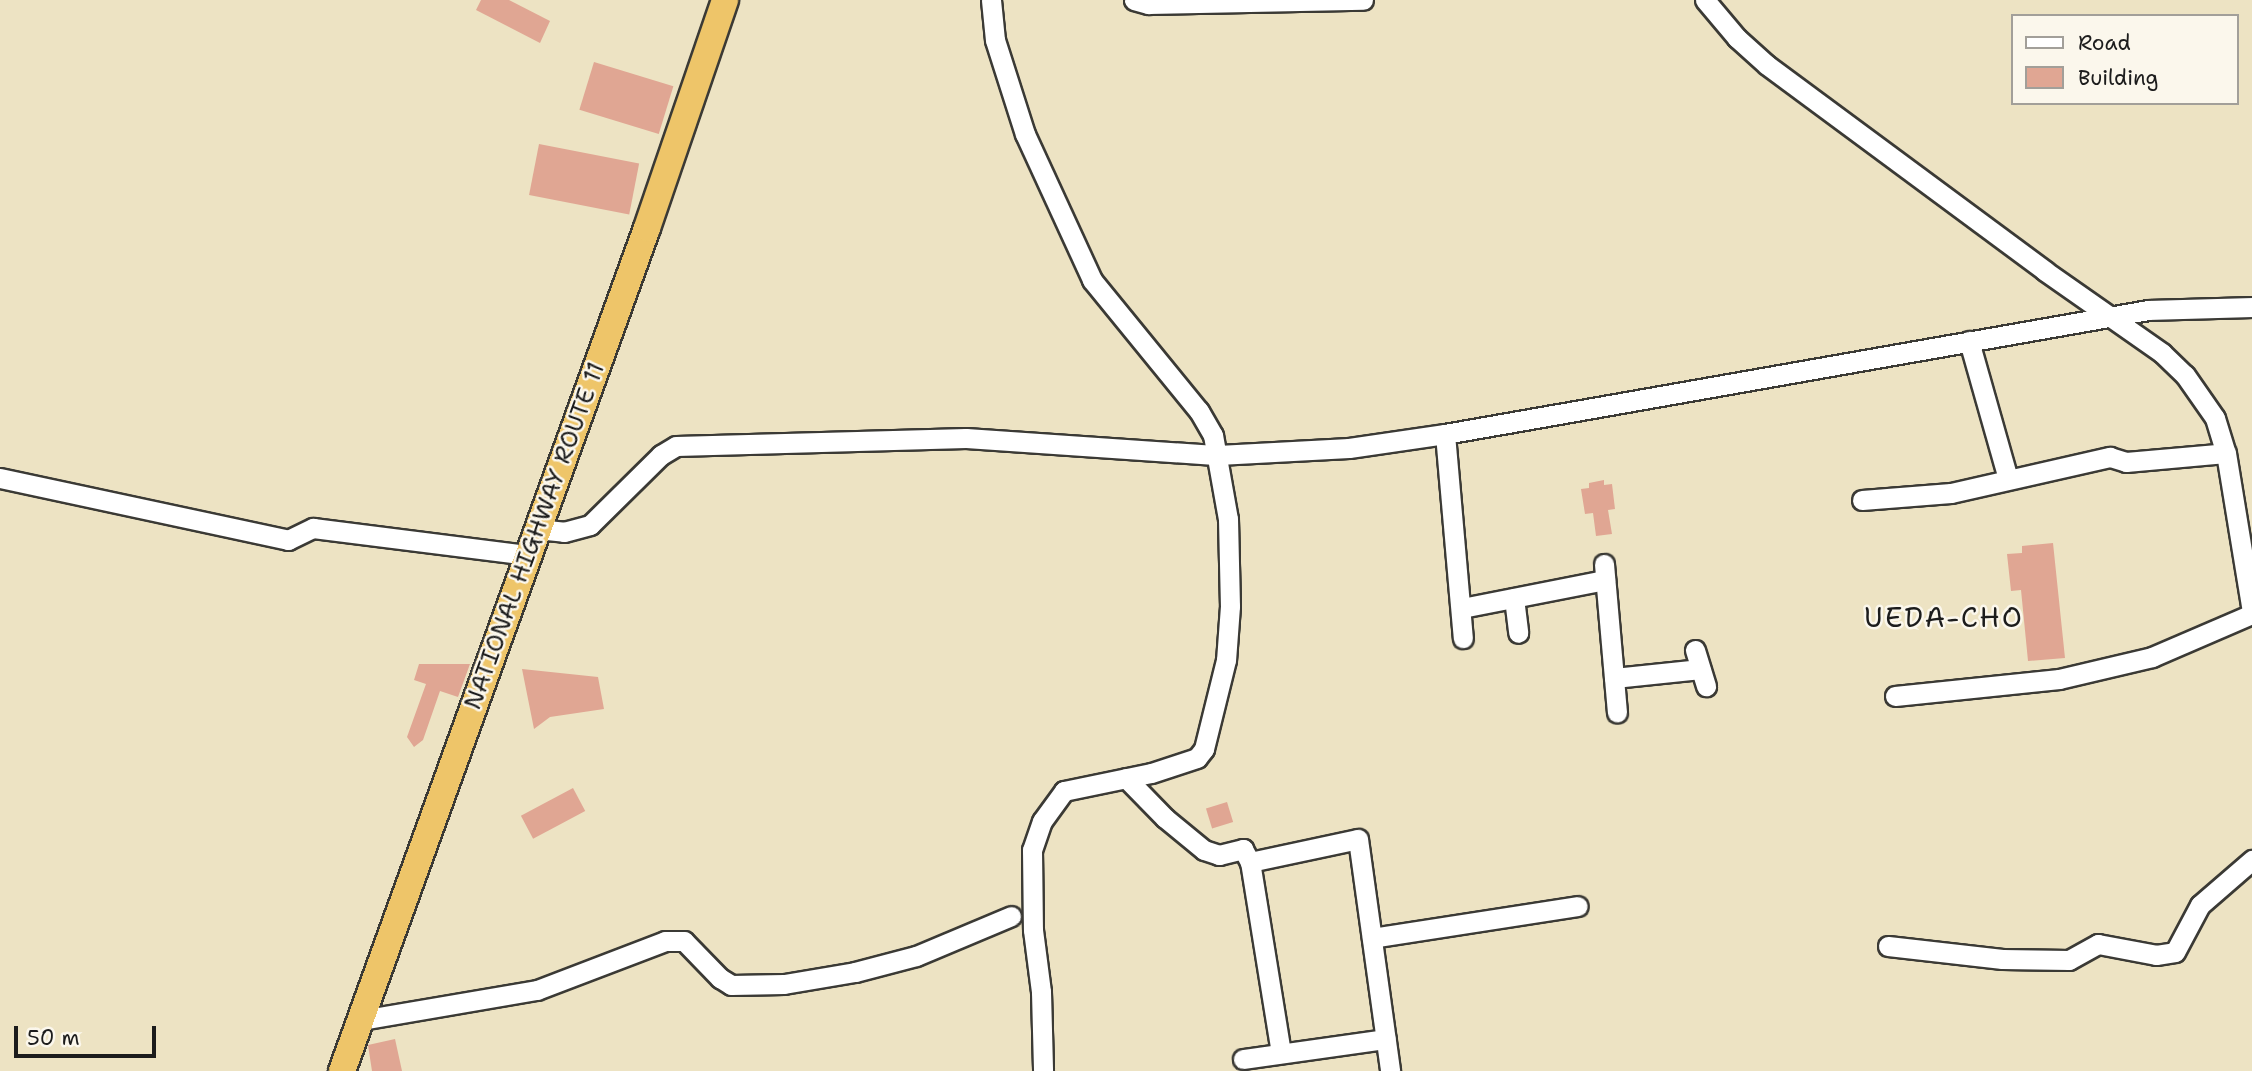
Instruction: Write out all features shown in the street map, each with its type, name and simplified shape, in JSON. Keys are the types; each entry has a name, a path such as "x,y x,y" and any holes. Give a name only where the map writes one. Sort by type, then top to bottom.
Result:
{"highway":[{"name":"NATIONAL HIGHWAY ROUTE 11","path":"342,1071 647,228 725,0"}],"street":[{"path":"991,0 995,40 1025,134 1092,279 1199,411 1213,435 1228,519 1230,606 1226,660 1210,737 1197,758 1151,773 1064,791 1042,821 1032,849 1033,930 1041,992 1043,1071"},
{"path":"1134,0 1148,4 1189,4 1363,0"},
{"path":"1705,0 1737,38 1767,65 2045,271 2162,353 2185,375 2215,418 2227,453 2252,613 2152,657 2059,679 1895,696"},
{"path":"537,529 564,532 590,525 661,455 676,446 966,438 1218,455 1349,447 1445,434 2148,310 2252,307"},
{"path":"1969,341 2008,479"},
{"path":"1445,434 1463,638"},
{"path":"1862,500 1951,493 2110,457 2126,462 2227,453"},
{"path":"0,478 288,540 313,528 528,555"},
{"path":"1462,608 1514,598 1604,572 1617,712"},
{"path":"1514,598 1518,633"},
{"path":"1614,678 1701,668"},
{"path":"1126,778 1165,818 1204,850 1219,855 1243,849 1250,862 1281,1053"},
{"path":"1250,862 1358,839 1390,1071"},
{"path":"1888,947 2002,959 2069,960 2098,944 2156,955 2175,952 2200,905 2252,860"},
{"path":"1372,938 1578,906"},
{"path":"360,1020 537,990 665,941 684,941 720,978 732,985 784,984 855,972 916,956 1011,916"},
{"path":"1243,1059 1386,1039"}],"building":[{"path":"481,0 509,0 550,21 540,43 476,10"},
{"path":"594,62 673,86 659,134 579,110"},
{"path":"539,144 639,163 629,215 529,195"},
{"path":"1604,480 1604,485 1612,484 1615,509 1608,510 1612,534 1596,536 1593,513 1585,514 1581,489 1589,488 1589,483"},
{"path":"2053,543 2065,658 2028,661 2021,590 2011,591 2007,554 2022,553 2022,546"},
{"path":"419,664 470,664 458,697 440,691 423,740 414,747 407,737 426,684 414,680"},
{"path":"522,669 598,677 604,709 550,717 534,729"},
{"path":"573,788 585,811 533,839 521,816"},
{"path":"1227,802 1233,822 1212,829 1206,808"},
{"path":"395,1039 402,1071 372,1071 368,1045"}],"district":[{"name":"UEDA-CHO","path":"1944,617"}]}
